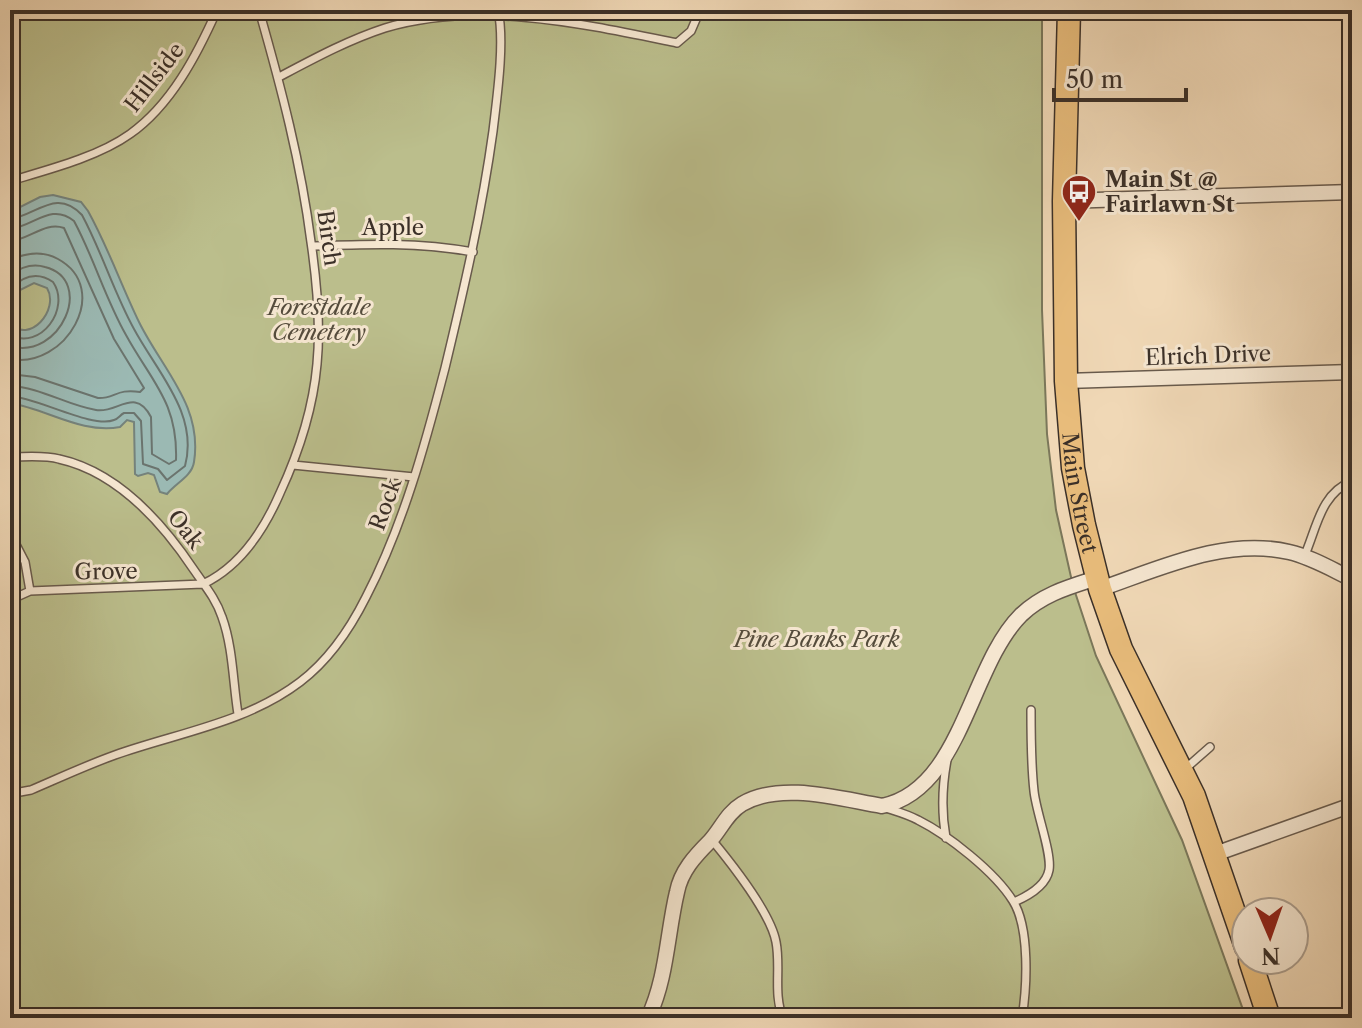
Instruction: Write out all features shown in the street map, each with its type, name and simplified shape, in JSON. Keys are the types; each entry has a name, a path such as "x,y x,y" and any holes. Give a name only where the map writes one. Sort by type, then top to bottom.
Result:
{"main road":[{"name":"Main Street","path":"1069,10 1064,201 1066,381 1073,468 1099,584 1127,662 1182,771 1230,899"},
{"path":"1255,976 1269,1018"}],"street":[{"path":"1064,201 1352,192"},
{"name":"Elrich Drive","path":"1066,381 1352,372"},
{"path":"648,1018 660,986 677,888 693,857 712,840 729,815 743,804 789,793 882,806 908,797 948,753 1005,635 1050,593 1099,584 1217,551 1273,549 1304,557 1352,579"},
{"path":"1215,854 1352,805"}],"lane":[{"path":"10,19 15,10"},
{"name":"Hillside","path":"10,181 69,161 129,135 156,112 177,83 200,47 217,10"},
{"name":"Birch","path":"203,584 222,575 247,549 264,525 293,465 304,433 317,364 319,321 301,173 279,77 259,10"},
{"path":"279,77 383,29 441,16 499,13 677,43 691,31 700,10"},
{"name":"Rock","path":"11,786 20,792 31,790 115,755 192,732 273,700 322,663 344,635 387,552 414,477 473,252 496,107 499,13"},
{"name":"Apple","path":"312,246 400,243 473,252"},
{"name":"Oak","path":"10,457 58,459 90,470 121,488 179,546 215,597 223,619 238,714"},
{"path":"293,465 414,477"},
{"path":"1304,557 1321,511 1335,490 1352,481"},
{"path":"10,533 25,562 30,591"},
{"name":"Grove","path":"10,600 30,591 203,584"},
{"path":"1014,902 1042,884 1049,871 1049,855 1033,790 1031,710"},
{"path":"1182,771 1210,747"},
{"path":"946,839 942,817 948,753"},
{"path":"882,806 919,820 946,839 979,864 1014,902 1024,949 1022,1018"},
{"path":"712,840 769,923 776,943 779,1003 783,1018"}],"green space":[{"path":"10,10 1042,10 1042,310 1047,434 1056,510 1073,586 1096,656 1182,840 1246,1018 10,1018"}],"water":[{"path":"53,195 81,202 88,211 139,322 187,405 195,442 193,467 167,494 160,492 154,475 135,474 134,422 127,420 120,427 92,427 10,403 10,323 18,329 33,327 46,315 50,297 47,288 34,283 18,291 10,304 10,212 40,197"}],"place":[{"name":"Main St @ Fairlawn St","path":"1079,223"}],"park label":[{"name":"Forestdale Cemetery","path":"319,320"},
{"name":"Pine Banks Park","path":"817,639"}]}
